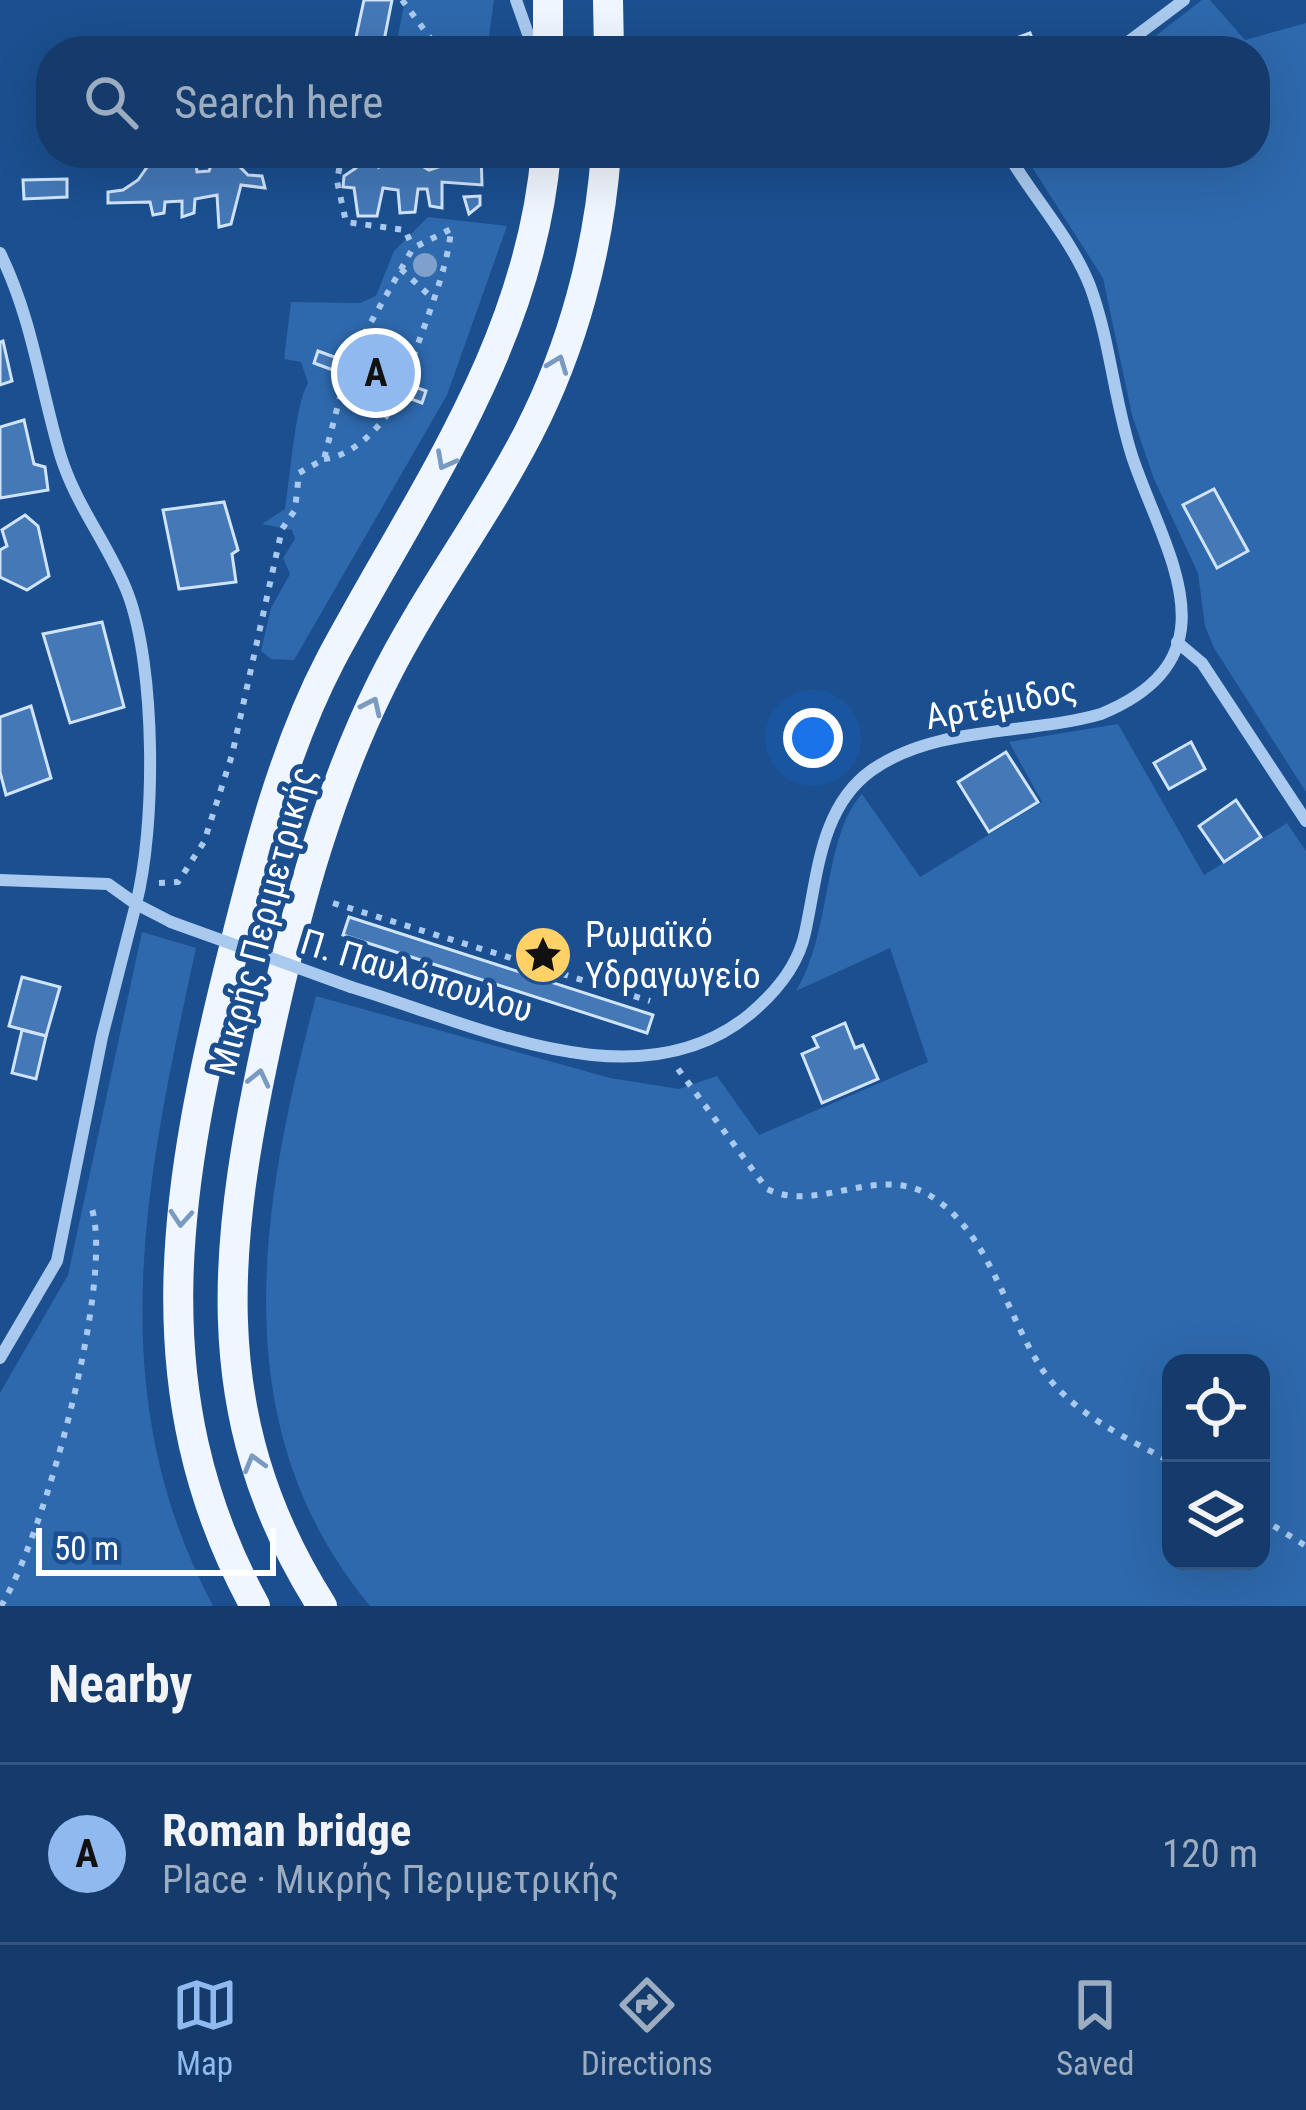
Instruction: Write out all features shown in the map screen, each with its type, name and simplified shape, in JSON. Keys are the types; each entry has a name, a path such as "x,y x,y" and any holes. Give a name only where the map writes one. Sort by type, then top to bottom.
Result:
{"main road":[{"path":"548,0 548,36"},
{"path":"608,0 609,36"},
{"name":"Μικρής Περιμετρικής","path":"255,1606 206,1499 180,1375 176,1317 181,1207 196,1099 263,832 289,756 330,662 488,375 529,259 544,168"},
{"name":"Μικρής Περιμετρικής","path":"322,1606 287,1547 257,1474 237,1389 229,1313 241,1172 303,894 342,771 383,681 543,404 591,260 603,168"}],"street":[{"path":"516,0 529,36"},
{"path":"1136,36 1184,0"},
{"path":"1016,168 1089,284 1128,442 1180,575 1177,642 1202,663 1306,821"},
{"path":"0,253 31,327 70,482 129,597 149,767 148,855 102,1037 57,1261 0,1358"},
{"name":"Αρτέμιδος","path":"669,1056 741,1021 784,978 803,944 838,803 871,771 917,748 1071,722 1116,708 1159,673 1177,642"},
{"name":"Π. Παυλόπουλου","path":"0,880 108,884 171,922 351,988 569,1052 605,1058 669,1056"}],"path":[{"path":"402,0 429,36"},
{"path":"339,168 337,181 346,222 405,230 413,248"},
{"path":"349,361 413,248 452,230 449,261 431,297 405,381"},
{"path":"400,269 431,297"},
{"path":"324,459 346,374"},
{"path":"142,884 178,882 204,842 232,755 282,529 295,510 299,473 335,458 387,420 400,395"},
{"path":"303,894 650,1001"},
{"path":"669,1056 767,1189 784,1197 895,1185 915,1188 945,1207 966,1231 1057,1387 1090,1416 1162,1457"},
{"path":"1,1606 36,1528 87,1325 95,1219 79,1166"},
{"path":"1270,1524 1306,1546"}],"shaded area":[{"path":"405,0 494,0 489,36 398,36"},
{"path":"1202,0 1210,0 1242,36 1155,36"},
{"path":"1306,23 1306,792 1214,648 1205,626 1198,573 1154,479 1132,415 1103,278 1033,168 1270,168 1270,36 1259,36"},
{"path":"428,217 507,226 447,395 294,660 271,659 261,651 271,608 290,574 283,558 295,539 292,530 262,524 285,509 296,424 308,383 301,362 284,359 291,302 360,303 376,296 394,251"},
{"path":"1118,724 1204,875 1287,823 1306,851 1306,1606 370,1606 322,1536 291,1464 272,1388 266,1311 269,1233 280,1154 316,996 610,1078 679,1089 717,1076 759,1135 928,1062 890,948 796,991 816,942 840,834 862,794 920,877 1042,802 1009,742"},
{"path":"142,932 196,948 150,1198 143,1280 144,1362 155,1443 177,1524 213,1606 0,1606 0,1393 68,1275"}],"building":[{"path":"364,0 392,0 385,36 356,36"},
{"path":"146,168 197,168 197,172 241,168 248,175 262,176 265,188 241,185 231,224 219,227 217,195 195,199 194,213 182,217 182,201 165,202 164,213 153,215 150,202 108,203 108,192 123,190"},
{"path":"356,168 481,168 482,185 442,182 442,208 430,206 427,189 418,189 415,212 400,213 398,190 383,188 377,216 358,216 354,188 343,187 344,176"},
{"path":"67,179 67,197 24,199 23,180"},
{"path":"480,196 480,205 469,214 464,197"},
{"path":"0,342 12,381 0,385"},
{"path":"318,351 426,391 422,403 314,363"},
{"path":"24,420 34,464 45,467 48,490 0,498 0,427"},
{"path":"1214,489 1248,551 1217,568 1183,505"},
{"path":"224,502 238,550 232,554 236,582 179,589 163,510"},
{"path":"25,515 38,526 49,576 27,590 0,577 0,550 7,546 2,530"},
{"path":"102,622 124,707 70,723 43,634"},
{"path":"31,706 51,778 6,795 0,772 0,717"},
{"path":"1191,742 1205,769 1169,789 1154,763"},
{"path":"1006,752 1038,802 989,832 958,782"},
{"path":"1236,800 1261,837 1224,862 1199,826"},
{"path":"349,917 653,1015 647,1033 343,935"},
{"path":"22,977 60,987 46,1036 9,1026"},
{"path":"845,1023 855,1048 863,1045 878,1079 822,1103 802,1054 818,1047 813,1037"},
{"path":"22,1030 46,1036 36,1079 12,1073"}],"place":[{"name":"Roman bridge","path":"376,373"},
{"name":"Ρωμαϊκό Υδραγωγείο","path":"543,955"}]}
